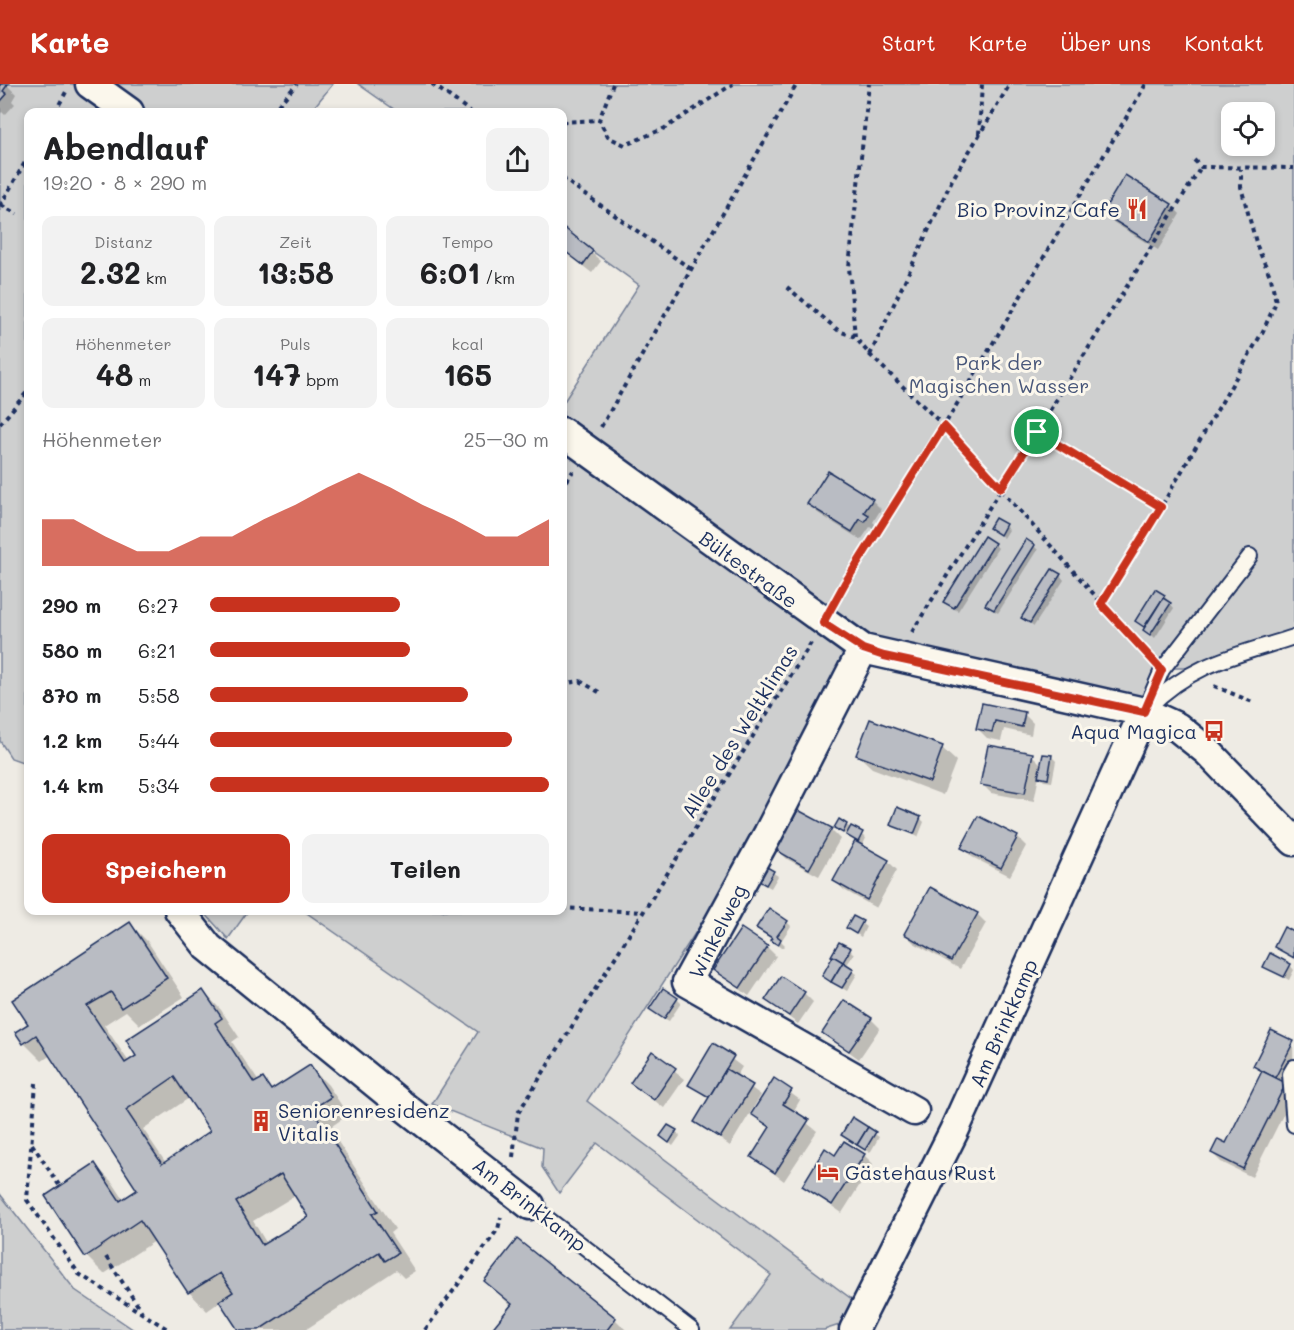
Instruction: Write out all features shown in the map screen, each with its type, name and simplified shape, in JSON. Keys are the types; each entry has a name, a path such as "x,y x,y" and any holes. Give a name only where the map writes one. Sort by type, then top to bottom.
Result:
{"street":[{"path":"90,84 123,108"},
{"name":"Bültestraße","path":"567,436 823,623 863,649 1144,712 1177,727 1207,751 1294,841"},
{"name":"Winkelweg","path":"863,649 768,834 687,982 914,1111"},
{"name":"Am Brinkkamp","path":"854,1330 954,1131 1144,712"},
{"name":"Am Brinkkamp","path":"183,915 208,947 407,1109 520,1196"}],"lane":[{"path":"1144,712 1162,670 1250,556"},
{"path":"1144,712 1170,686 1187,675 1294,637"},
{"path":"1294,1066 1290,1074 1294,1125"},
{"name":"Am Brinkkamp","path":"520,1196 692,1330"}],"path":[{"path":"57,108 71,84"},
{"path":"276,108 297,84"},
{"path":"432,84 465,108"},
{"path":"613,84 599,120 608,137 626,145 665,128 733,84"},
{"path":"567,481 797,84"},
{"path":"855,337 849,267 869,84"},
{"path":"979,135 982,84"},
{"path":"870,355 952,180 1010,84"},
{"name":"Allee des Weltklimas","path":"520,1196 518,1113 944,426 1146,84"},
{"path":"567,122 599,120"},
{"path":"1194,160 1201,166 1241,169 1294,168"},
{"path":"18,214 1,205 24,165"},
{"path":"912,632 1201,166"},
{"path":"1101,604 1161,507 1263,331 1276,302 1270,278 1257,246 1241,187 1241,169"},
{"path":"567,182 691,269"},
{"path":"787,287 839,331 855,337 870,355 944,426 1162,670"},
{"path":"0,424 24,396"},
{"path":"1037,432 1161,507"},
{"path":"567,683 580,681 598,692"},
{"path":"567,908 643,912"},
{"path":"36,1083 27,1200 79,1274 169,1330"},
{"path":"31,1143 59,1185"},
{"path":"424,1330 520,1196"},
{"path":"106,1257 144,1315"}],"green space":[{"path":"0,84 333,84 313,108 24,108 24,763 11,758 0,741"},
{"name":"Park der Magischen Wasser","path":"358,84 1294,84 1294,631 1187,668 1169,668 1146,709 867,636 710,910 587,1101 861,1306 858,1319 824,1330 730,1330 771,1275 597,1143 559,1193 542,1167 543,1148 432,1104 478,1032 310,915 567,915 567,397 639,285 567,233 567,108 392,108"},
{"path":"207,915 245,915 228,939"},
{"path":"0,1194 75,1290 134,1330 0,1330"}],"building":[{"path":"0,84 8,84 3,91 7,94 0,102"},
{"name":"Bio Provinz Cafe","path":"1125,175 1172,204 1149,242 1102,213"},
{"path":"567,230 593,251 583,265 567,253"},
{"path":"828,471 873,499 864,512 869,515 865,522 860,519 852,532 807,504"},
{"path":"995,518 1006,524 1000,535 989,528"},
{"path":"984,536 995,543 954,608 943,602"},
{"path":"1026,539 1035,545 994,610 985,605"},
{"path":"1052,569 1061,574 1030,623 1021,618"},
{"path":"1155,589 1165,595 1144,627 1135,621"},
{"path":"1163,598 1171,603 1150,635 1143,630"},
{"path":"982,703 1025,712 1022,727 995,721 992,732 976,729"},
{"path":"870,719 943,746 930,782 856,755"},
{"path":"988,745 1033,753 1025,793 980,785"},
{"path":"1043,754 1052,755 1048,779 1038,777"},
{"path":"897,807 921,817 914,834 890,825"},
{"path":"798,810 832,828 809,869 776,850"},
{"path":"978,816 1018,836 1001,868 961,848"},
{"path":"839,819 847,824 843,833 834,828"},
{"path":"851,826 863,832 858,842 846,835"},
{"path":"855,841 889,860 867,900 833,881"},
{"path":"758,862 774,871 766,885 750,876"},
{"path":"930,887 978,913 951,961 904,934"},
{"path":"769,908 788,921 777,936 781,939 778,945 770,940 772,938 756,928"},
{"path":"853,916 863,921 856,934 846,928"},
{"name":"Seniorenresidenz Vitalis","path":"130,922 167,978 121,1008 111,992 87,1006 125,1063 136,1056 126,1040 203,990 222,1018 215,1023 254,1083 263,1078 271,1090 310,1065 331,1097 312,1109 378,1211 372,1214 398,1253 385,1261 379,1252 259,1330 238,1330 219,1301 233,1292 220,1273 188,1293 140,1220 85,1257 45,1196 95,1163 120,1201 137,1190 36,1035 23,1044 15,1032 28,1024 12,1000","holes":["174,1077 210,1131 162,1164 126,1110","281,1174 308,1217 262,1245 236,1202"]},
{"path":"1284,927 1294,932 1294,958 1274,947"},
{"path":"741,928 768,946 740,988 713,970"},
{"path":"839,942 851,948 843,962 831,956"},
{"path":"1270,953 1291,964 1284,977 1263,967"},
{"path":"833,956 843,962 831,982 822,976"},
{"path":"843,962 854,969 842,988 831,982"},
{"path":"781,976 805,992 789,1016 765,1000"},
{"path":"663,988 678,998 664,1019 649,1009"},
{"path":"844,1000 872,1018 849,1051 822,1033"},
{"path":"1271,1030 1294,1041 1275,1078 1253,1066"},
{"path":"713,1043 734,1056 709,1097 688,1085"},
{"path":"652,1051 676,1068 654,1100 630,1083"},
{"path":"726,1069 753,1085 720,1138 694,1122"},
{"path":"1262,1071 1286,1083 1243,1169 1211,1153 1218,1139 1226,1143"},
{"path":"774,1078 792,1090 783,1104 809,1120 775,1173 751,1157 770,1127 751,1114"},
{"path":"852,1117 868,1127 857,1145 841,1135"},
{"path":"668,1125 677,1130 669,1143 660,1136"},
{"path":"868,1127 876,1132 865,1150 857,1145"},
{"path":"844,1141 865,1154 832,1205 802,1186 825,1148 835,1155"},
{"path":"517,1239 616,1318 607,1330 491,1330 512,1304 484,1281"}],"place":[{"name":"Bio Provinz Cafe","path":"1137,209"},
{"name":"Aqua Magica","path":"1214,731"},
{"name":"Seniorenresidenz Vitalis","path":"261,1121"},
{"name":"Gästehaus Rust","path":"828,1172"}],"route":[{"path":"944,426 1001,488 1037,432 1161,507 1101,604 1162,670 1144,712 884,656 863,649 823,623 845,583 944,426"}]}
